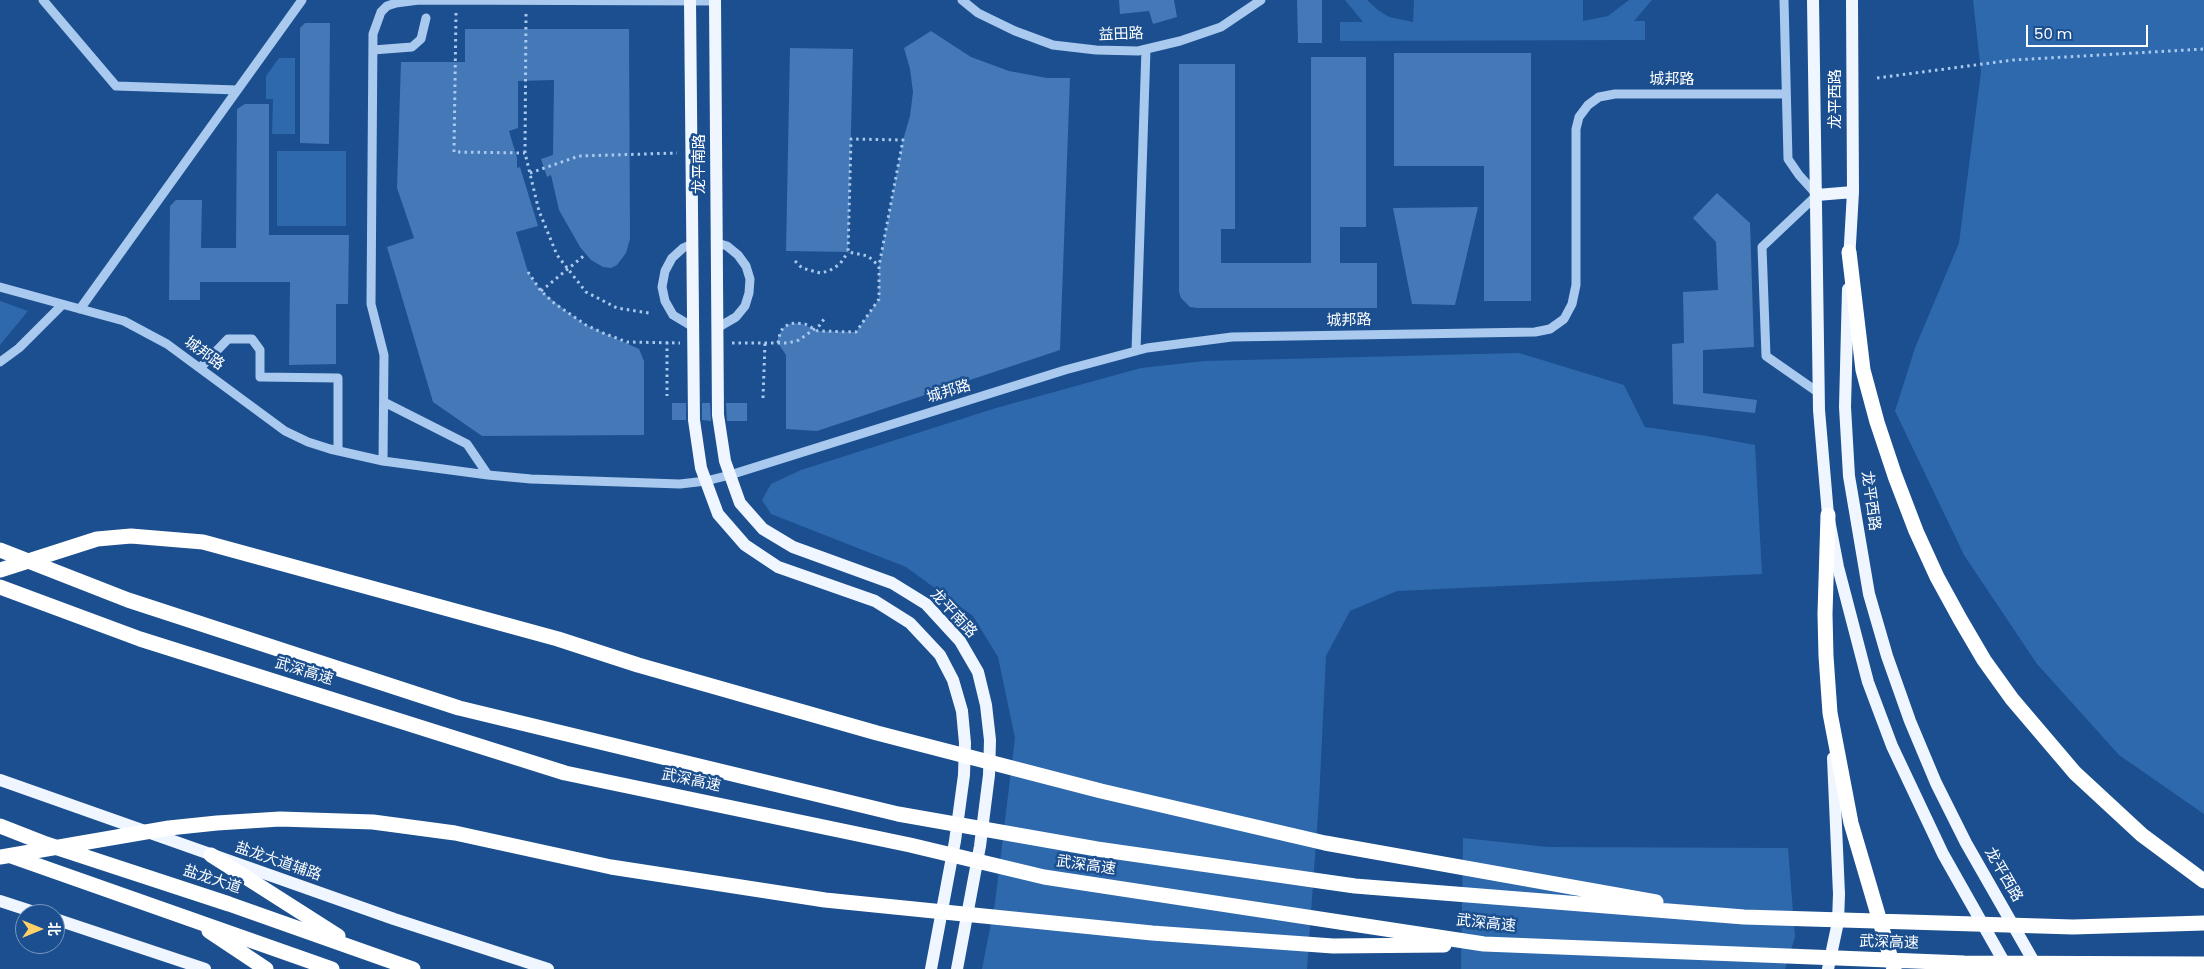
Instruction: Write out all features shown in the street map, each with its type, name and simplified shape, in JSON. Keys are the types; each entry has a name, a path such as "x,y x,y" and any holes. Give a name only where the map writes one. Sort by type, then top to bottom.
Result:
{"highway":[{"path":"1849,252 1863,370 1877,422 1916,531 1937,577 1960,620 1984,660 2012,699 2075,773 2142,835 2204,881"},
{"path":"1828,515 1825,614 1830,713 1851,823 1894,969"},
{"path":"0,570 97,539 131,536 203,542 558,640 877,733 1101,791 1325,843 1744,918"},
{"name":"武深高速","path":"0,550 128,600 459,708 877,809 1097,849 1355,886 1744,918 2073,927 2204,923"},
{"name":"武深高速","path":"0,587 123,632 565,773 867,836 1044,877 1484,944 1964,964 2204,964"},
{"path":"0,857 169,828 280,819 337,820 411,826 454,833 611,867 825,900 1075,925 1333,946 1484,944"},
{"name":"盐龙大道","path":"0,826 46,844 229,904 413,969"},
{"path":"0,852 332,969"},
{"path":"211,856 361,951"},
{"path":"190,918 266,969"}],"main road":[{"name":"龙平南路","path":"690,0 694,420 701,468 706,481"},
{"name":"龙平南路","path":"715,0 718,415 725,461 740,503 764,529 793,547 892,583 926,604 960,642 978,672 986,705 990,740 989,775 980,846 957,969"},
{"name":"龙平西路","path":"1813,0 1819,392 1822,463 1828,515 1838,567 1868,682 1892,746 1942,854 2008,969"},
{"name":"龙平西路","path":"1852,0 1852,192 1845,408 1849,476 1870,594 1887,656 1910,721 1936,783 1966,843 2038,969"},
{"path":"1817,195 1852,192"},
{"path":"706,481 718,514 745,545 778,567 875,601 910,623 940,655 953,680 962,711 965,743 964,774 956,841 931,969"},
{"path":"1828,969 1836,932 1839,894 1830,713"},
{"name":"盐龙大道辅路","path":"0,780 394,920 548,969"},
{"path":"0,901 15,906"},
{"path":"65,922 204,969"}],"street":[{"path":"44,0 116,86 238,90"},
{"path":"80,309 302,0"},
{"path":"383,461 384,355 371,304 373,50 376,22 381,12 387,6 407,1 715,0"},
{"name":"益田路","path":"962,0 978,13 1015,31 1053,45 1096,50 1138,51 1180,41 1221,27 1261,0"},
{"path":"1784,0 1788,159 1817,195 1762,247 1766,356 1819,392"},
{"path":"373,50 412,46 421,39 426,18"},
{"path":"1136,351 1146,49"},
{"name":"城邦路","path":"0,287 124,321 167,344 285,430 308,442 338,451 383,461 488,475 531,479 680,484 706,481 730,474 1064,370 1136,351 1189,341 1232,337 1535,332 1550,329 1564,319 1572,304 1576,285 1576,130 1579,117 1588,106 1599,97 1615,94 1786,94"},
{"path":"717,243 727,246 738,255 746,266 750,279 749,293 745,306 736,317 717,328"},
{"path":"692,244 683,248 672,258 664,271 662,287 665,302 673,315 693,327"},
{"path":"0,362 19,348 62,304"},
{"path":"200,368 228,339 252,340 260,350 260,377 338,378 338,451"},
{"path":"384,402 467,444 488,475"}],"path":[{"path":"456,13 454,152 526,152"},
{"path":"526,14 526,152 539,211 556,255 586,292 617,308 649,313"},
{"path":"1877,78 2014,60 2204,50"},
{"path":"778,343 778,337 783,328 795,323 805,324 818,331 856,332 878,300 879,266 903,140 851,139 848,252 840,264 829,271 820,273 802,268 795,261"},
{"path":"530,173 579,156 678,153"},
{"path":"848,252 868,256 879,266"},
{"path":"541,291 586,254"},
{"path":"528,272 541,291 570,314 603,333 627,342 687,343"},
{"path":"726,343 778,343 800,340 820,325 826,316"},
{"path":"667,342 667,396"},
{"path":"764,398 765,343"}],"shaded area":[{"path":"1345,0 1367,0 1389,17 1413,22 1414,0 1583,0 1583,21 1608,16 1629,0 1652,0 1634,21 1645,21 1645,40 1340,41 1340,22 1363,22"},
{"path":"1973,0 2204,0 2204,814 2119,755 2037,664 1964,555 1895,411 1915,348 1959,243 1981,72"},
{"path":"279,58 295,58 295,134 272,134 273,99 266,99 266,76"},
{"path":"277,151 346,151 346,226 277,226"},
{"path":"0,301 28,311 0,345"},
{"path":"1519,353 1624,385 1645,427 1755,445 1762,574 1397,591 1350,611 1326,656 1319,800 1307,969 982,969 995,903 1015,738 998,657 973,616 906,567 771,514 762,500 771,484 801,470 996,408 1141,368 1204,361"},
{"path":"1463,838 1548,847 1788,848 1795,937 1785,969 1461,969"}],"building":[{"path":"1119,0 1174,0 1177,17 1153,24 1149,11 1120,14"},
{"path":"1297,0 1322,0 1322,43 1298,43"},
{"path":"305,23 330,23 329,144 300,143 300,28"},
{"path":"465,29 629,29 630,239 626,253 617,265 611,268 603,267 591,260 580,247 559,210 551,175 547,177 541,159 553,155 554,80 518,81 518,128 509,131 517,158 517,168 520,167 538,226 516,232 528,272 541,291 570,314 586,325 639,349 644,361 644,435 482,436 433,402 387,247 414,238 397,188 401,62 465,62"},
{"path":"931,31 971,57 1009,71 1047,78 1070,78 1060,350 817,431 786,429 786,355 778,343 778,337 783,328 789,324 800,323 818,331 856,332 879,299 879,266 903,140 910,116 913,92 910,69 904,48"},
{"path":"790,48 853,49 848,252 786,251"},
{"path":"1394,53 1531,53 1531,301 1484,301 1484,166 1394,166"},
{"path":"1311,57 1366,57 1366,227 1340,227 1340,263 1377,263 1377,308 1190,307 1181,298 1179,292 1179,64 1235,64 1235,229 1221,229 1221,263 1311,263"},
{"path":"245,104 269,104 269,235 349,235 348,304 336,304 336,364 289,365 290,282 200,282 200,300 169,300 170,206 176,200 202,200 201,248 236,248 237,109"},
{"path":"1717,193 1750,223 1754,347 1703,350 1703,393 1757,400 1755,413 1673,404 1672,344 1684,343 1683,292 1718,290 1716,242 1693,218"},
{"path":"1478,207 1455,305 1412,304 1393,208"},
{"path":"672,403 686,403 686,420 672,420"},
{"path":"702,403 710,403 711,421 702,420"},
{"path":"726,403 747,403 747,421 727,421"}]}
